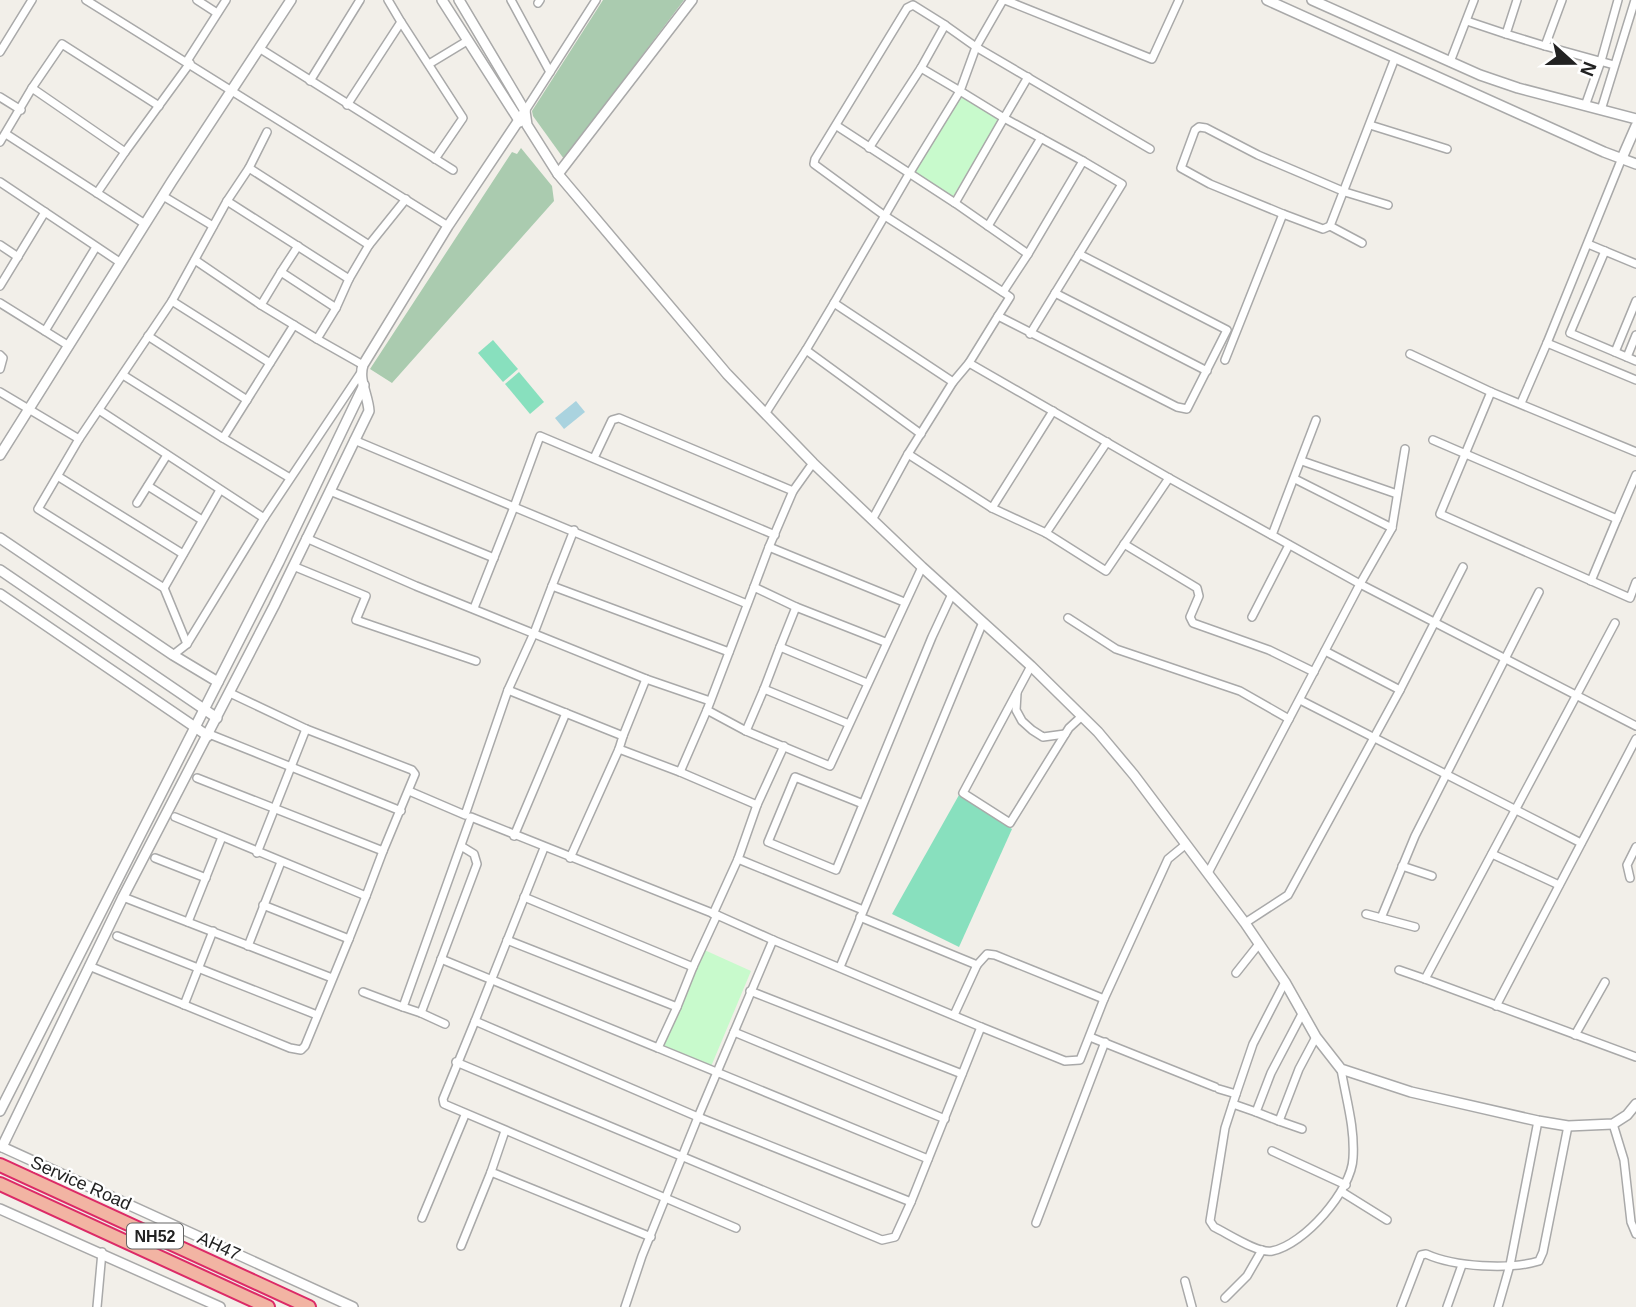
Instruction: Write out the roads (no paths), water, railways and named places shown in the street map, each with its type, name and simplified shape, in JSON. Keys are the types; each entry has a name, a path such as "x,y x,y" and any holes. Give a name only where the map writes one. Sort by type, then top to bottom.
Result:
{"highway":[{"name":"AH47","path":"0,1164 309,1307"},
{"name":"AH47","path":"0,1184 268,1307"}],"street":[{"path":"0,52 32,0"},
{"path":"86,0 97,3 231,92 448,226"},
{"path":"197,0 217,13"},
{"path":"97,193 159,106 226,0"},
{"path":"0,455 163,195 291,0"},
{"path":"310,81 360,0"},
{"path":"388,0 463,118 435,159"},
{"path":"442,0 558,174 709,354 813,463 1082,716 1134,775 1245,923 1285,982 1316,1037 1341,1069 1353,1127 1353,1162 1344,1189 1308,1230 1288,1245 1272,1251 1262,1251 1214,1227 1210,1221 1226,1128 1236,1094 1253,1044 1285,982"},
{"path":"459,0 525,111"},
{"path":"511,0 550,72"},
{"path":"173,655 187,644 264,518 361,370 448,226 522,122 525,111 596,0"},
{"path":"558,174 692,0"},
{"path":"765,414 960,91 976,47 1004,0 1152,59 1180,0"},
{"path":"1267,0 1636,164"},
{"path":"1312,0 1450,62 1518,88 1636,120"},
{"path":"1450,62 1475,0"},
{"path":"1506,34 1517,0"},
{"path":"1545,46 1562,0"},
{"path":"1586,106 1618,0"},
{"path":"1601,110 1635,0"},
{"path":"872,520 908,454 1010,297 885,216 814,164 906,8 913,5 976,47 1150,149"},
{"path":"346,105 401,22"},
{"path":"1466,22 1614,65"},
{"path":"870,148 945,25"},
{"path":"429,64 467,41"},
{"path":"0,142 62,44 159,106"},
{"path":"258,48 453,170"},
{"path":"1388,205 1345,192 1258,155 1206,128 1199,127 1195,130 1181,168 1210,184 1283,214 1323,229 1330,226 1345,192 1395,58"},
{"path":"921,68 1122,184 1030,334"},
{"path":"955,203 1028,77"},
{"path":"33,89 125,152"},
{"path":"0,96 21,110"},
{"path":"1370,125 1447,149"},
{"path":"837,126 1028,254"},
{"path":"1521,403 1636,126"},
{"path":"187,644 164,588 38,509 79,439 172,301 267,132"},
{"path":"6,134 145,224"},
{"path":"988,226 1041,138"},
{"path":"1003,292 1083,161"},
{"path":"249,168 369,244"},
{"path":"0,182 121,263"},
{"path":"163,195 213,226"},
{"path":"317,339 337,308 349,278 369,244 406,199"},
{"path":"227,201 349,278"},
{"path":"0,286 45,212"},
{"path":"1225,360 1283,214"},
{"path":"1330,226 1362,243"},
{"path":"1588,244 1636,264"},
{"path":"0,246 18,257"},
{"path":"261,304 298,246"},
{"path":"45,331 96,247"},
{"path":"1605,251 1570,333 1636,361"},
{"path":"998,316 1177,407 1187,409 1227,330 1079,254"},
{"path":"1,1146 123,897 230,694 369,411 361,370 195,260"},
{"path":"281,272 337,308"},
{"path":"1055,293 1207,371"},
{"path":"172,301 270,363"},
{"path":"1615,352 1636,301"},
{"path":"0,303 69,346"},
{"path":"834,303 953,382"},
{"path":"223,438 294,325"},
{"path":"1627,357 1636,335"},
{"path":"148,336 247,400"},
{"path":"1547,343 1636,380"},
{"path":"806,350 921,434"},
{"path":"1410,354 1491,392 1636,453"},
{"path":"0,355 3,358 0,369"},
{"path":"969,363 1360,584 1636,726"},
{"path":"123,375 290,478"},
{"path":"0,1111 279,562 364,385"},
{"path":"0,392 79,439"},
{"path":"1491,392 1440,513 1633,599 1636,582"},
{"path":"99,410 264,518"},
{"path":"992,508 1053,411"},
{"path":"594,458 608,426 612,420 619,418 793,491"},
{"path":"1272,535 1316,420"},
{"path":"474,608 540,436 775,535"},
{"path":"354,440 747,604"},
{"path":"1433,440 1618,519"},
{"path":"1046,533 1107,442"},
{"path":"1208,873 1392,528 1405,449"},
{"path":"908,454 992,508 1046,533 1106,571 1169,478"},
{"path":"137,503 167,455"},
{"path":"1302,461 1397,494"},
{"path":"680,772 793,491 813,463"},
{"path":"1591,581 1636,475"},
{"path":"59,477 183,554"},
{"path":"1295,479 1392,528"},
{"path":"148,486 202,520"},
{"path":"164,588 220,490"},
{"path":"330,491 494,558"},
{"path":"403,1007 461,846 508,690 534,633 574,530"},
{"path":"0,538 173,655 218,682"},
{"path":"306,538 416,586 646,679 710,701"},
{"path":"1124,544 1198,588 1199,596 1190,617 1193,623 1269,650 1314,672"},
{"path":"1252,617 1289,545"},
{"path":"769,547 904,602"},
{"path":"293,566 366,596 356,620 476,662"},
{"path":"1245,923 1288,895 1400,690 1463,566"},
{"path":"707,710 746,731 830,766 922,567"},
{"path":"0,570 217,718"},
{"path":"552,586 729,652"},
{"path":"754,587 796,607 886,642"},
{"path":"1381,918 1415,836 1539,592"},
{"path":"0,594 195,728 401,811"},
{"path":"863,804 794,777 768,842 836,870 952,594"},
{"path":"746,731 796,607"},
{"path":"1069,618 1116,649 1240,691 1289,719"},
{"path":"840,967 983,622"},
{"path":"1425,979 1615,623"},
{"path":"780,647 867,683"},
{"path":"1325,651 1400,690"},
{"path":"1031,666 963,793 1010,823 1066,733 1082,716"},
{"path":"570,858 619,749 646,679"},
{"path":"764,689 849,724"},
{"path":"508,690 623,736"},
{"path":"1017,691 1016,710 1022,721 1032,730 1043,737 1066,733"},
{"path":"89,966 290,1048 301,1050 306,1045 415,774 412,770 306,729 230,694"},
{"path":"1300,700 1581,843"},
{"path":"514,836 566,713"},
{"path":"257,853 306,729"},
{"path":"1496,1006 1636,739"},
{"path":"658,1048 738,859 757,805 784,746"},
{"path":"619,749 757,805"},
{"path":"197,778 383,851"},
{"path":"410,792 715,915 981,1027 1073,1062 1080,1060 1104,999 1168,859 1185,845"},
{"path":"175,817 366,896"},
{"path":"188,922 222,837"},
{"path":"421,1013 477,864 474,854 461,846"},
{"path":"1630,878 1627,865 1636,847"},
{"path":"544,848 456,1062 443,1099 447,1107 736,1228"},
{"path":"1492,854 1559,885"},
{"path":"155,858 206,878"},
{"path":"738,859 977,965"},
{"path":"248,946 281,862"},
{"path":"1402,866 1432,876"},
{"path":"123,897 332,978"},
{"path":"524,897 693,967"},
{"path":"263,905 349,939"},
{"path":"1366,914 1415,927"},
{"path":"184,1005 213,931"},
{"path":"117,936 317,1015"},
{"path":"507,940 677,1007"},
{"path":"625,1307 716,1070 773,940"},
{"path":"1236,973 1259,944"},
{"path":"954,1015 984,955 995,954 1104,999"},
{"path":"441,958 928,1160"},
{"path":"1399,970 1636,1057"},
{"path":"1575,1035 1605,982"},
{"path":"750,991 962,1074"},
{"path":"363,992 445,1024"},
{"path":"1256,1112 1271,1073 1303,1012"},
{"path":"475,1021 698,1117 911,1202"},
{"path":"456,1062 882,1240 895,1237 981,1027"},
{"path":"734,1031 945,1119"},
{"path":"1090,1037 1236,1094"},
{"path":"1279,1121 1299,1069 1316,1037"},
{"path":"1036,1223 1105,1042"},
{"path":"1341,1069 1411,1092 1568,1126 1613,1124 1627,1115 1636,1104"},
{"path":"1233,1104 1303,1129"},
{"path":"422,1218 465,1115"},
{"path":"1498,1307 1510,1265 1538,1121"},
{"path":"1613,1124 1624,1160 1631,1222 1636,1234"},
{"path":"1401,1307 1421,1255 1426,1254 1462,1265 1534,1263 1542,1258 1568,1126"},
{"path":"461,1246 505,1131"},
{"name":"Service Road","path":"1,1146 353,1307"},
{"path":"1272,1151 1344,1189 1387,1220"},
{"path":"491,1172 651,1237"},
{"path":"0,1209 102,1252 220,1307"},
{"path":"1225,1298 1247,1276 1262,1251"},
{"path":"97,1307 102,1252"},
{"path":"1447,1307 1462,1265"},
{"path":"1185,1281 1192,1307"}],"water":[{"path":"576,401 585,412 564,429 555,418"}]}
